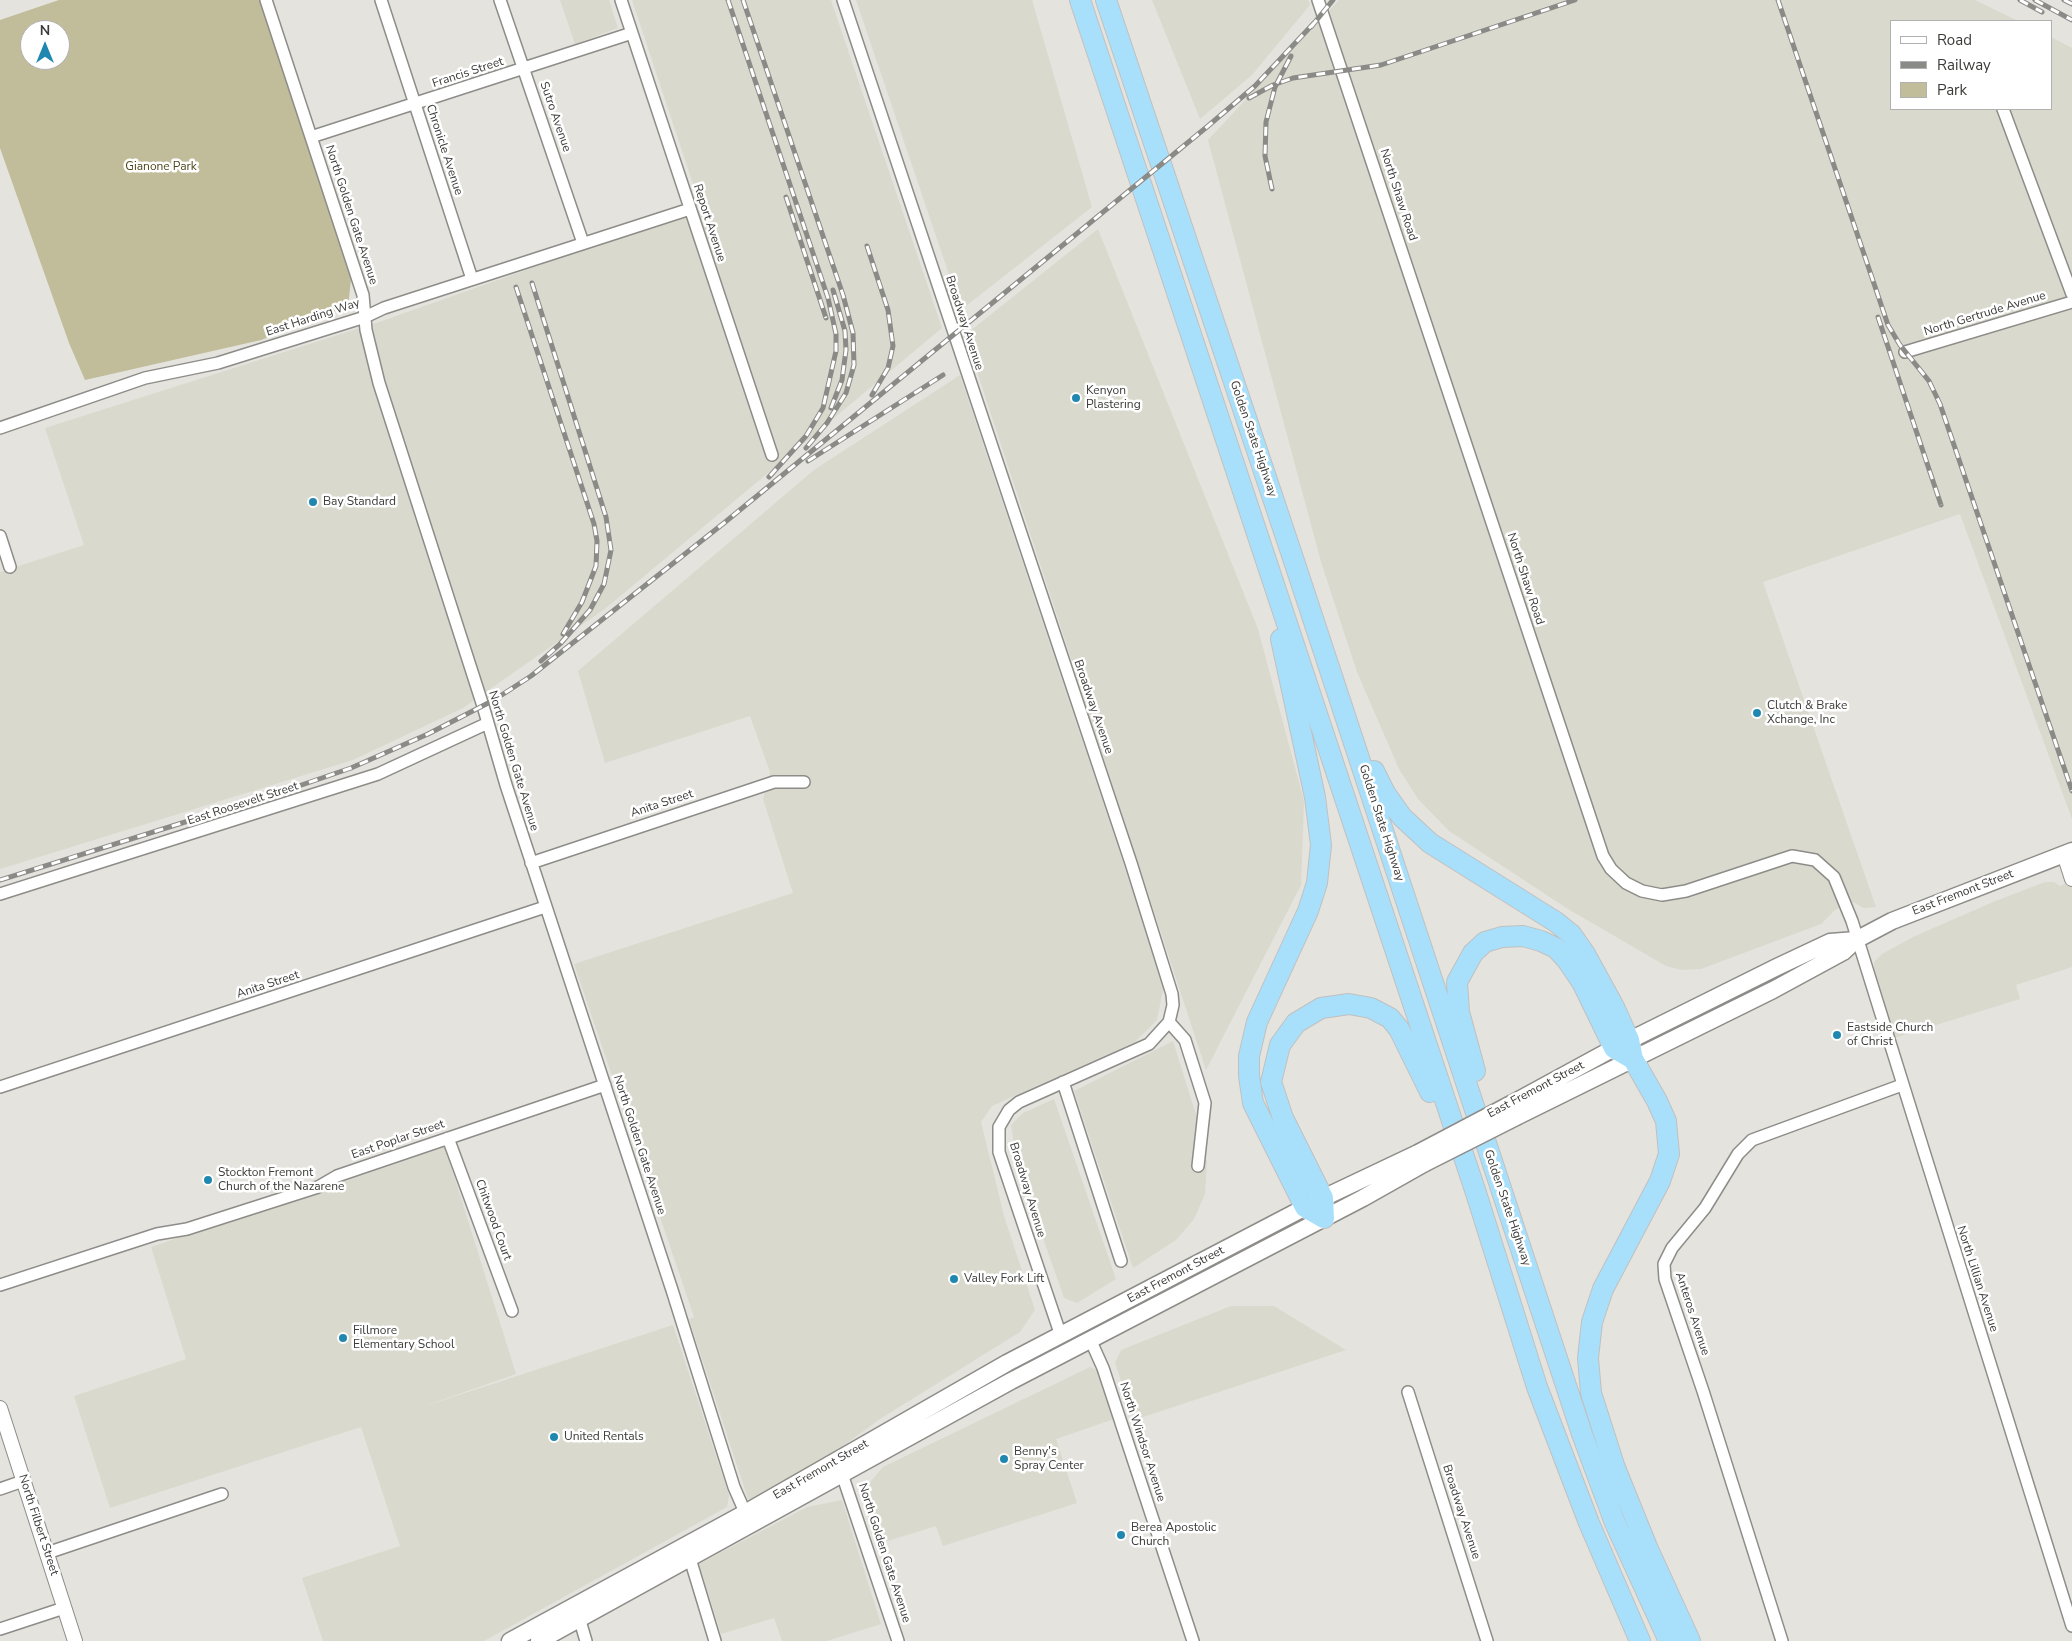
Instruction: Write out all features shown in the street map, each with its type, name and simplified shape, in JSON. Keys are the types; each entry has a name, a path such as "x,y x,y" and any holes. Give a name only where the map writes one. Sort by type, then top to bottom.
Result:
{"highway":[{"name":"Golden State Highway","path":"1080,0 1476,1193 1537,1387 1589,1523 1640,1641"},
{"name":"Golden State Highway","path":"1106,0 1292,555 1582,1434 1615,1523 1669,1641"},
{"path":"1264,556 1291,694 1315,797 1321,845 1317,883 1308,911 1257,1022 1249,1056 1249,1076 1253,1103 1305,1207 1324,1218"},
{"path":"1319,641 1376,774 1398,811 1430,843 1556,922 1571,934 1596,973 1625,1049"},
{"path":"1479,1124 1483,1105 1460,1012 1458,982 1473,953 1485,942 1502,937 1523,936 1541,941 1556,948 1567,960 1657,1101 1666,1121 1669,1154 1660,1181 1602,1289 1592,1322 1588,1358 1591,1393 1615,1468 1647,1547 1690,1641"},
{"path":"1324,1218 1323,1198 1275,1100 1271,1082 1272,1071 1280,1045 1296,1023 1321,1008 1349,1004 1371,1008 1390,1018 1399,1029 1425,1080 1458,1168 1476,1193"}],"main road":[{"name":"East Fremont Street","path":"748,1519 955,1392 1305,1207 1421,1158 1516,1110 1625,1049 1773,990 1843,952 1856,940 1892,921 2068,853"},
{"name":"East Fremont Street","path":"1516,1110 1625,1049"},
{"name":"East Fremont Street","path":"510,1641 578,1611 748,1519 842,1474 1090,1338 1324,1218 1421,1158"},
{"path":"1083,1323 1090,1338"},
{"name":"East Fremont Street","path":"539,1641 578,1611"}],"street":[{"name":"North Golden Gate Avenue","path":"266,0 363,295 366,330 379,384 545,907 605,1085 734,1487 748,1519"},
{"name":"Chronicle Avenue","path":"381,0 472,279"},
{"name":"Sutro Avenue","path":"500,0 583,243"},
{"name":"Report Avenue","path":"621,0 772,455"},
{"name":"Broadway Avenue","path":"843,0 1168,979 1173,1005 1170,1022 1149,1044 1013,1106 1004,1116 998,1137 999,1152 1060,1336"},
{"name":"North Shaw Road","path":"1318,0 1603,856 1611,869 1626,883 1642,891 1662,895 1686,891 1784,857 1801,856 1815,860 1834,877 1846,906 1856,940"},
{"name":"Francis Street","path":"311,137 632,33"},
{"path":"2003,110 2072,294"},
{"name":"East Harding Way","path":"0,428 145,378 218,363 365,317 384,308 690,209"},
{"name":"North Gertrude Avenue","path":"1905,352 2072,302"},
{"path":"0,536 10,567"},
{"name":"East Roosevelt Street","path":"0,894 378,774 488,723"},
{"name":"Anita Street","path":"531,863 774,782 804,782"},
{"path":"2068,853 2072,878"},
{"name":"Anita Street","path":"0,1087 545,907"},
{"name":"North Lillian Avenue","path":"1856,940 2072,1626"},
{"path":"1170,1022 1184,1040 1205,1103 1198,1166"},
{"path":"1063,1082 1121,1261"},
{"name":"East Poplar Street","path":"0,1286 156,1234 188,1229 318,1187 337,1176 605,1085"},
{"name":"Anteros Avenue","path":"1782,1641 1703,1391 1665,1279 1664,1264 1672,1248 1704,1208 1738,1154 1752,1140 1762,1134 1902,1085"},
{"name":"Chitwood Court","path":"448,1138 512,1311"},
{"name":"North Windsor Avenue","path":"1090,1338 1103,1368 1193,1641"},
{"name":"Broadway Avenue","path":"1408,1392 1487,1641"},
{"name":"North Filbert Street","path":"0,1408 76,1641"},
{"name":"North Golden Gate Avenue","path":"842,1474 898,1641"},
{"path":"0,1489 23,1481"},
{"path":"47,1553 222,1494"},
{"path":"688,1551 715,1641"},
{"path":"0,1629 64,1608"},
{"path":"578,1611 586,1641"}],"shaded area":[{"path":"560,0 609,0 618,28 575,44"},
{"path":"632,0 831,0 942,328 606,608 463,708 353,760 0,869 0,572 84,545 45,428 382,321 701,208"},
{"path":"856,0 1032,0 1092,207 961,310"},
{"path":"1152,0 1308,0 1310,5 1252,75 1200,119"},
{"path":"1339,0 1975,0 2016,20 1890,20 1890,110 2052,110 2052,38 2072,48 2072,819 1960,514 1763,582 1876,907 1863,908 1853,902 1835,910 1821,924 1701,969 1682,970 1666,966 1568,909 1449,831 1418,799 1399,769 1357,672 1321,562 1208,140"},
{"path":"1098,229 1258,629 1304,801 1301,885 1206,1070 965,335"},
{"path":"960,375 1164,985 1157,1020 1135,1042 992,1106 981,1122 1004,1216 1035,1310 1020,1332 880,1419 796,1480 764,1498 748,1499 689,1319 694,1317 574,964 793,893 763,799 770,772 750,716 605,763 578,671 814,470"},
{"path":"2072,880 2072,967 2016,985 2020,999 1894,1038 1874,972 1874,962 1882,954 1913,937 1993,902 2045,882 2054,882 2060,886"},
{"path":"1173,1041 1199,1124 1194,1158 1207,1160 1205,1194 1194,1219 1176,1240 1133,1268 1074,1091"},
{"path":"1054,1099 1116,1279 1077,1303 1064,1298 1018,1167 1011,1125 1023,1113"},
{"path":"445,1147 516,1374 416,1409 673,1325 729,1495 727,1507 484,1641 323,1641 302,1578 400,1546 361,1427 110,1508 74,1396 186,1359 151,1247"},
{"path":"1231,1306 1274,1306 1346,1350 1134,1420 1115,1363 1121,1350"},
{"path":"1090,1367 1097,1370 1114,1419 1056,1439 1077,1503 943,1546 936,1526 878,1544 861,1493 883,1467"},
{"path":"842,1500 881,1624 827,1641 782,1641 774,1618 721,1634 699,1564 807,1507"}],"green space":[{"name":"Gianone Park","path":"59,0 261,0 351,280 348,306 261,340 85,380 69,343 0,148 0,20"}],"railway":[{"path":"728,0 828,298 836,334 836,351 823,408 806,436 769,477"},
{"path":"743,0 843,295 853,333 854,365 846,393 827,423 806,448"},
{"path":"1311,27 1333,0"},
{"path":"1249,98 1273,85 1293,78 1381,65 1575,0"},
{"path":"1778,0 1888,325 1900,345 1929,381 1940,404 2072,791"},
{"path":"2020,0 2042,12"},
{"path":"2035,0 2072,20"},
{"path":"2064,0 2072,4"},
{"path":"0,880 287,790 351,768 428,734 494,700 531,676 724,523 1208,126 1255,86 1314,23"},
{"path":"1272,189 1265,156 1266,122 1275,87 1291,56"},
{"path":"786,197 826,318"},
{"path":"867,246 888,310 893,346 888,368 872,395"},
{"path":"532,283 606,517 611,550 604,584 590,610 560,644 541,661"},
{"path":"516,287 594,524 597,541 596,566 582,602 563,634"},
{"path":"831,408 842,380 846,350 845,331 833,290"},
{"path":"1878,317 1941,505"},
{"path":"808,461 943,375"}],"place":[{"name":"Kenyon Plastering","path":"1076,398"},
{"name":"Bay Standard","path":"313,502"},
{"name":"Clutch & Brake Xchange, Inc","path":"1757,713"},
{"name":"Eastside Church of Christ","path":"1837,1035"},
{"name":"Stockton Fremont Church of the Nazarene","path":"208,1180"},
{"name":"Valley Fork Lift","path":"954,1279"},
{"name":"Fillmore Elementary School","path":"343,1338"},
{"name":"United Rentals","path":"554,1437"},
{"name":"Benny's Spray Center","path":"1004,1459"},
{"name":"Berea Apostolic Church","path":"1121,1535"}]}
